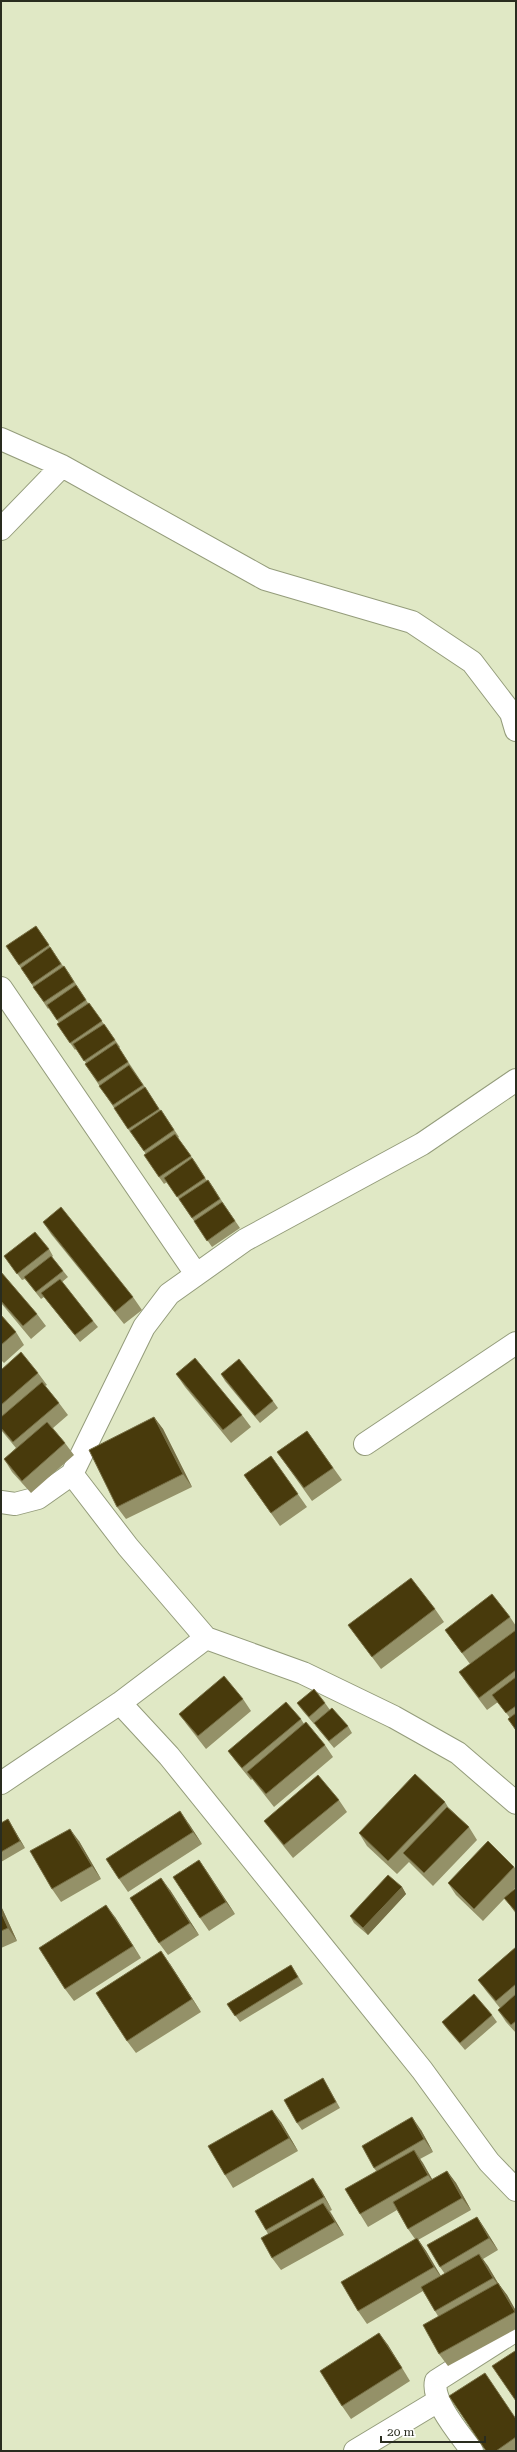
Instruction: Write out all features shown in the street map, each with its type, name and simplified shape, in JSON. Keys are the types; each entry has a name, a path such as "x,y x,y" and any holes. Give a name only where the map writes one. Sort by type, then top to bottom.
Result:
{"street":[{"path":"1,439 62,466 265,579 412,622 472,662 511,713 516,730"},
{"path":"1,529 62,466"},
{"path":"1,988 196,1274"},
{"path":"1,1502 15,1504 38,1498 72,1474 144,1327 169,1294 245,1240 422,1144 516,1080"},
{"path":"365,1444 516,1343"},
{"path":"72,1474 128,1547 206,1638 302,1673 394,1717 458,1754 516,1803"},
{"path":"1,1783 120,1703 206,1638"},
{"path":"120,1703 174,1762 422,2070 489,2162 516,2190"},
{"path":"472,2451 438,2401 434,2389 436,2381 516,2330"},
{"path":"355,2451 438,2401"}],"building":[{"path":"36,926 49,945 19,965 6,946"},
{"path":"50,947 61,964 32,984 21,968"},
{"path":"64,966 74,982 44,1002 33,987"},
{"path":"76,985 86,1000 57,1020 47,1005"},
{"path":"89,1003 102,1021 70,1043 57,1024"},
{"path":"104,1024 115,1040 84,1061 73,1044"},
{"path":"116,1043 128,1062 98,1082 85,1064"},
{"path":"129,1065 143,1085 113,1105 99,1086"},
{"path":"145,1087 159,1109 128,1129 114,1108"},
{"path":"161,1110 174,1130 144,1151 130,1131"},
{"path":"175,1134 191,1156 159,1177 144,1155"},
{"path":"192,1158 205,1178 177,1197 164,1178"},
{"path":"208,1180 220,1199 192,1218 179,1199"},
{"path":"222,1202 235,1221 207,1241 194,1221"},
{"path":"61,1207 133,1297 115,1312 43,1222"},
{"path":"35,1232 49,1249 17,1274 4,1256"},
{"path":"51,1256 63,1271 36,1292 24,1277"},
{"path":"1,1272 37,1314 23,1326 1,1301"},
{"path":"60,1279 93,1321 75,1335 41,1293"},
{"path":"1,1315 16,1332 1,1345"},
{"path":"21,1352 38,1373 1,1405 1,1370"},
{"path":"195,1358 242,1415 223,1430 176,1374"},
{"path":"239,1359 273,1401 255,1416 221,1374"},
{"path":"42,1382 59,1403 13,1442 1,1428 1,1417"},
{"path":"154,1417 183,1474 117,1507 89,1450"},
{"path":"47,1422 65,1443 22,1481 4,1459"},
{"path":"307,1431 333,1468 304,1488 277,1452"},
{"path":"271,1456 298,1494 271,1513 244,1475"},
{"path":"411,1578 435,1609 372,1657 348,1625"},
{"path":"492,1594 510,1617 462,1653 445,1630"},
{"path":"516,1630 516,1670 479,1698 459,1672"},
{"path":"224,1676 243,1699 198,1736 179,1714"},
{"path":"516,1677 516,1706 506,1713 492,1695"},
{"path":"314,1689 325,1703 309,1717 297,1703"},
{"path":"286,1702 301,1719 242,1768 228,1751"},
{"path":"332,1708 348,1726 329,1741 314,1723"},
{"path":"516,1713 516,1730 508,1719"},
{"path":"306,1722 325,1745 266,1794 247,1772"},
{"path":"415,1774 445,1802 388,1861 359,1833"},
{"path":"318,1775 339,1800 284,1845 264,1821"},
{"path":"447,1807 469,1827 424,1873 403,1853"},
{"path":"180,1811 193,1832 119,1879 106,1859"},
{"path":"8,1819 20,1841 1,1852 1,1823"},
{"path":"70,1829 92,1866 52,1889 30,1851"},
{"path":"488,1841 514,1867 474,1909 448,1883"},
{"path":"199,1860 226,1902 200,1918 173,1877"},
{"path":"388,1875 402,1887 363,1928 350,1916"},
{"path":"161,1878 190,1923 159,1943 130,1898"},
{"path":"516,1888 516,1912 504,1898"},
{"path":"106,1905 133,1946 65,1989 39,1948"},
{"path":"1,1912 8,1928 1,1931"},
{"path":"516,1947 516,1984 496,2001 478,1980"},
{"path":"161,1951 192,1999 127,2041 96,1993"},
{"path":"291,1965 298,1977 235,2016 227,2004"},
{"path":"474,1994 492,2015 460,2043 442,2022"},
{"path":"516,1994 516,2021 511,2025 498,2010"},
{"path":"323,2078 336,2102 297,2123 284,2100"},
{"path":"272,2110 289,2138 225,2175 208,2146"},
{"path":"412,2117 424,2139 374,2168 362,2146"},
{"path":"414,2150 428,2175 360,2214 345,2189"},
{"path":"447,2171 462,2198 408,2229 393,2202"},
{"path":"313,2178 324,2197 266,2230 255,2211"},
{"path":"323,2203 335,2222 272,2258 261,2238"},
{"path":"477,2217 489,2238 440,2267 427,2245"},
{"path":"417,2238 434,2267 358,2311 341,2282"},
{"path":"479,2254 493,2278 435,2311 421,2287"},
{"path":"498,2283 515,2312 439,2354 423,2325"},
{"path":"379,2333 402,2368 342,2406 320,2371"},
{"path":"515,2351 516,2353 516,2401 492,2366"},
{"path":"485,2373 516,2419 516,2437 496,2451 486,2451 449,2396"}]}
